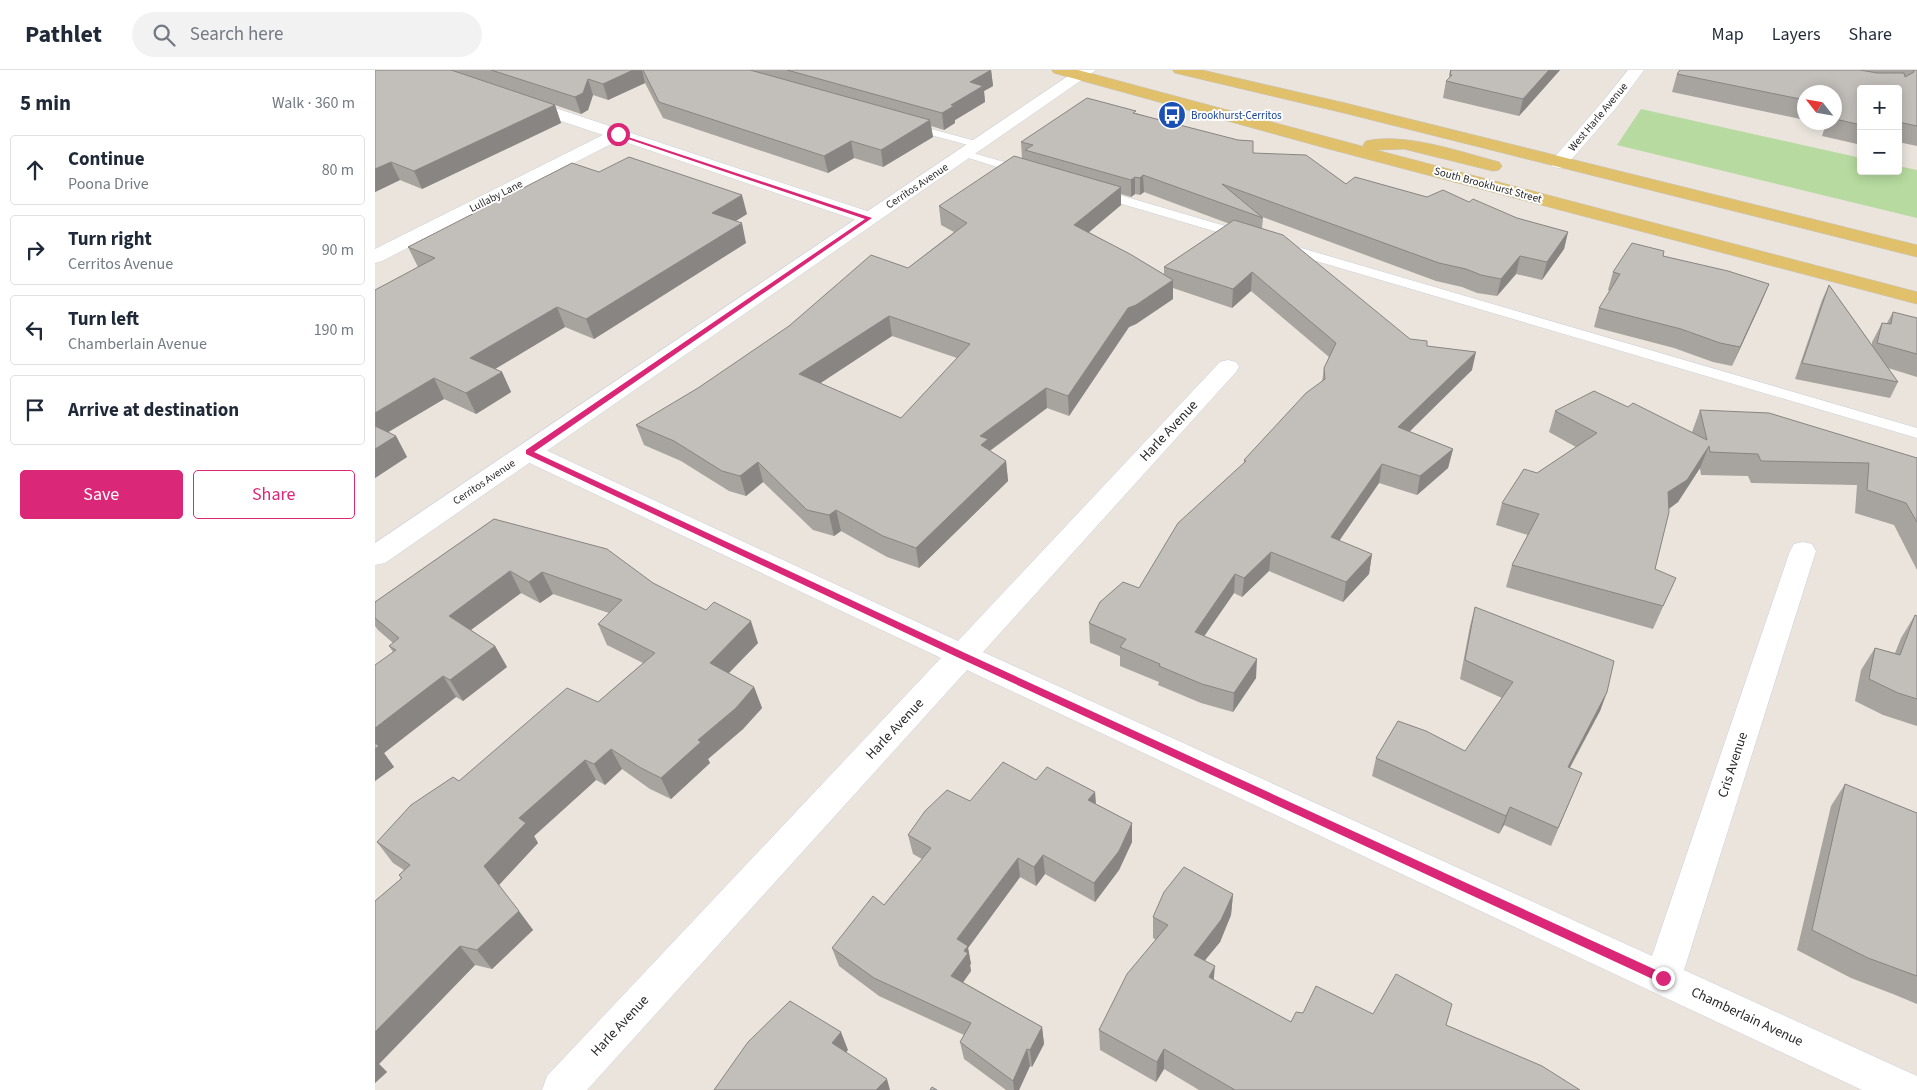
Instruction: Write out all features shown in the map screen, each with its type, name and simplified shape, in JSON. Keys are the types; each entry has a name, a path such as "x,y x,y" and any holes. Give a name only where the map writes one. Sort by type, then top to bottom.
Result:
{"main road":[{"name":"South Brookhurst Street","path":"1060,70 1084,73 1335,145 1917,298"},
{"path":"1181,70 1345,108 1917,251"},
{"path":"1335,145 1404,144 1507,168"},
{"path":"1531,172 1559,163"}],"street":[{"name":"West Harle Avenue","path":"1559,163 1610,104 1636,70"},
{"name":"Cerritos Avenue","path":"375,556 1084,73"},
{"path":"509,97 869,218"},
{"name":"Lullaby Lane","path":"375,258 618,134"},
{"name":"Harle Avenue","path":"561,1090 1228,367"},
{"name":"Chamberlain Avenue","path":"528,452 962,655 1905,1090"},
{"name":"Cris Avenue","path":"1663,978 1803,551"}],"lane":[{"path":"894,121 1032,173"},
{"path":"1089,190 1917,433"}],"green space":[{"path":"1641,109 1857,157 1857,175 1902,175 1902,167 1917,170 1917,218 1617,145"}],"building":[{"path":"375,70 451,70 555,105 414,171 391,162 375,169"},
{"path":"491,70 633,70 603,84 588,79 583,93 575,97"},
{"path":"643,70 750,70 930,120 881,150 851,141 824,156 659,102"},
{"path":"787,70 991,70 970,82 983,86 951,105 954,106 942,113"},
{"path":"1451,70 1549,70 1523,99 1446,81 1452,75 1450,75"},
{"path":"1680,70 1860,70 1877,73 1904,73 1905,77 1914,72 1913,70 1917,70 1917,126 1902,123 1902,85 1857,85 1857,124 1842,121 1842,85 1797,85 1797,98 1677,74"},
{"path":"1087,98 1136,111 1133,113 1238,140 1253,141 1253,153 1306,155 1346,184 1355,177 1427,197 1443,190 1469,202 1473,199 1517,218 1568,232 1547,262 1520,256 1501,279 1439,263 1222,184 1263,218 1143,175 1140,178 1135,177 1131,180 1025,150 1033,145 1021,142"},
{"path":"1014,156 1121,187 1074,225 1130,254 1173,280 1136,305 1128,308 1068,396 1046,388 980,436 988,439 981,445 1006,461 916,548 883,536 836,510 829,515 807,510 758,462 740,476 722,471 674,441 636,425 698,388 789,326 871,255 908,268 967,223 939,206","holes":["889,316 970,344 901,418 799,374"]},
{"path":"629,157 742,195 712,213 742,223 586,319 557,307 470,358 502,372 466,393 434,378 375,413 375,290 435,258 408,247 572,163 599,172"},
{"path":"1234,220 1283,235 1410,339 1427,341 1427,346 1476,352 1398,427 1453,449 1420,476 1382,464 1331,537 1372,554 1346,582 1271,552 1244,578 1235,574 1195,632 1257,659 1234,693 1202,684 1159,666 1160,664 1120,647 1126,639 1089,623 1100,602 1123,582 1139,588 1178,523 1246,461 1244,460 1306,393 1325,379 1324,368 1336,343 1252,272 1233,289 1164,267"},
{"path":"1632,243 1664,251 1663,256 1728,271 1769,284 1740,347 1720,343 1681,329 1599,308 1620,274 1613,272"},
{"path":"1829,285 1898,382 1802,363"},
{"path":"1893,312 1917,318 1917,354 1877,343 1882,323 1891,324"},
{"path":"1594,391 1628,407 1633,403 1707,440 1700,410 1769,413 1917,458 1917,522 1906,503 1867,490 1869,463 1761,461 1758,454 1710,452 1709,446 1687,480 1668,492 1669,512 1655,569 1676,578 1663,606 1512,565 1539,514 1502,503 1524,469 1537,473 1597,433 1555,411"},
{"path":"375,426 396,436 375,449"},
{"path":"494,519 607,549 653,583 706,610 714,602 751,621 710,663 754,687 736,708 698,740 701,742 661,778 611,749 594,764 585,760 519,818 526,823 484,866 519,911 477,950 460,946 375,1032 375,901 402,878 399,875 410,865 377,842 411,805 453,777 459,781 567,688 598,702 655,653 598,624 622,600 542,572 529,582 510,571 449,616 495,646 450,680 443,676 375,728 375,665 396,650 389,646 399,638 375,618 375,602"},
{"path":"1475,607 1614,661 1607,692 1568,767 1582,773 1558,828 1510,807 1506,816 1376,758 1398,721 1426,731 1465,751 1513,682 1465,660"},
{"path":"1915,615 1917,616 1917,699 1898,693 1869,679 1875,648 1900,655"},
{"path":"1003,762 1036,780 1047,767 1095,792 1088,800 1132,823 1119,851 1094,883 1043,855 1034,867 1018,858 957,939 968,946 964,951 968,953 951,976 1042,1027 1030,1050 1027,1049 1013,1081 960,1042 971,1023 874,978 832,948 873,896 884,905 931,848 908,835 925,811 947,790 970,801"},
{"path":"1845,784 1917,813 1917,976 1868,958 1812,930"},
{"path":"1184,867 1233,894 1221,920 1194,955 1215,966 1209,977 1291,1022 1296,1012 1303,1013 1316,986 1373,1014 1396,974 1452,1004 1446,1025 1542,1066 1580,1090 1235,1090 1164,1049 1157,1062 1099,1030 1127,974 1168,925 1153,917 1164,892"},
{"path":"790,1001 841,1032 832,1043 887,1079 876,1090 714,1090 748,1042"}],"place":[{"name":"Brookhurst-Cerritos","path":"1172,115"}],"route":[{"path":"618,134 869,218 528,452 962,655 1663,978"}]}
